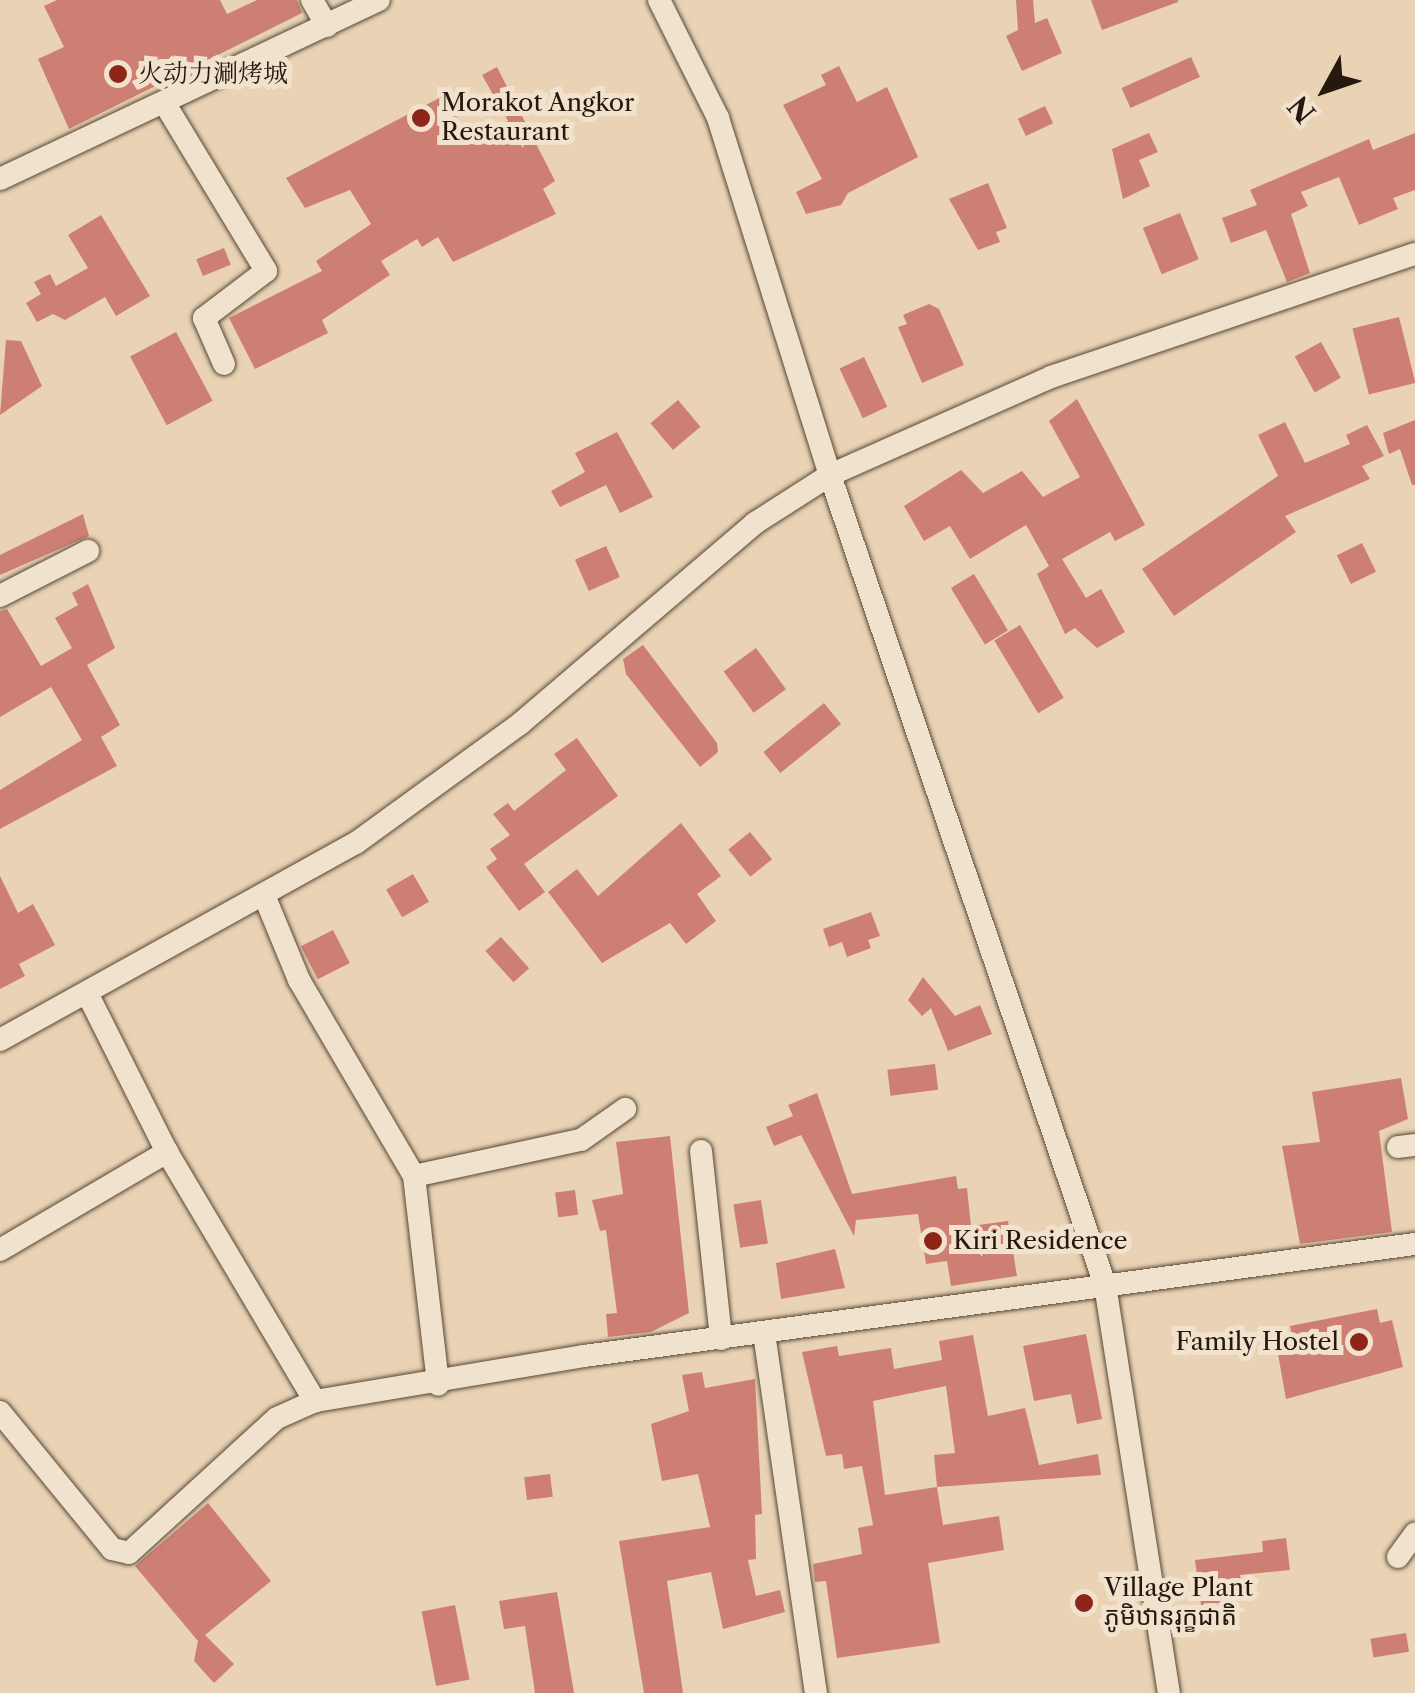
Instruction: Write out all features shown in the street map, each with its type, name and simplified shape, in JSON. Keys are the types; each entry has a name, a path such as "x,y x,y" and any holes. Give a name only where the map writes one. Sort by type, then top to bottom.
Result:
{"street":[{"path":"312,0 326,26"},
{"path":"0,179 379,0"},
{"path":"659,0 718,118 830,474 1105,1286 1169,1693"},
{"path":"165,104 265,267 204,318 224,364"},
{"path":"0,1040 356,843 521,723 731,542 830,474 1051,377 1415,254"},
{"path":"0,596 88,551"},
{"path":"264,895 299,980 414,1176 438,1385"},
{"path":"87,993 167,1152 315,1402"},
{"path":"414,1176 581,1140 626,1109"},
{"path":"0,1250 167,1152"},
{"path":"701,1152 722,1339"},
{"path":"0,1412 112,1548 129,1553 277,1418 315,1402 722,1339 1415,1244"},
{"path":"764,1333 816,1693"},
{"path":"1398,1557 1415,1534"}],"building":[{"path":"57,0 220,0 227,14 257,0 297,0 302,13 69,129 38,59 64,47 44,6"},
{"path":"1016,0 1033,0 1035,23 1047,18 1062,53 1022,71 1006,36 1018,30"},
{"path":"1091,0 1178,0 1178,2 1102,30"},
{"path":"1191,57 1200,77 1131,108 1122,88"},
{"path":"839,66 857,102 887,87 918,157 848,193 841,205 806,214 796,192 822,179 783,105 826,85 821,75"},
{"path":"497,67 555,181 543,189 556,214 453,262 438,237 422,247 417,239 381,261 390,275 322,320 328,333 255,369 229,318 322,271 316,261 371,224 350,190 305,208 286,178 445,95 471,144 508,121 482,75"},
{"path":"1045,106 1053,123 1026,136 1018,119"},
{"path":"1149,133 1158,152 1139,160 1150,186 1123,199 1112,149"},
{"path":"1415,133 1415,190 1393,198 1398,209 1359,225 1339,177 1301,192 1308,206 1291,214 1310,273 1287,282 1266,230 1231,243 1222,218 1257,205 1250,190 1369,139 1373,150"},
{"path":"988,183 1007,228 996,232 1000,242 978,250 949,199"},
{"path":"1180,213 1199,259 1162,274 1143,228"},
{"path":"101,215 150,296 116,316 105,297 65,320 53,314 37,322 26,303 41,294 34,282 50,274 56,286 88,268 68,235"},
{"path":"224,248 231,265 203,276 196,259"},
{"path":"929,304 939,309 964,365 922,383 898,327 907,324 903,315"},
{"path":"1399,317 1415,383 1369,395 1352,329"},
{"path":"176,332 213,401 167,425 130,356"},
{"path":"6,340 21,341 42,386 0,415"},
{"path":"1321,342 1341,378 1315,392 1295,357"},
{"path":"864,357 887,407 863,418 840,368"},
{"path":"1077,399 1145,525 1115,541 1110,532 1062,559 1086,598 1101,589 1125,632 1097,648 1075,628 1065,634 1037,574 1049,566 1026,525 970,559 950,526 924,541 904,506 961,470 983,493 1022,471 1043,497 1080,477 1049,421"},
{"path":"678,400 700,427 673,450 650,423"},
{"path":"1415,420 1412,485 1400,449 1389,454 1383,433"},
{"path":"1285,422 1305,463 1350,444 1346,435 1367,425 1384,456 1362,466 1370,479 1285,516 1296,532 1174,616 1142,569 1278,476 1258,435"},
{"path":"617,432 653,497 620,513 606,485 560,507 551,491 585,472 575,453"},
{"path":"83,514 89,536 0,575 0,555"},
{"path":"1362,543 1376,572 1351,584 1337,555"},
{"path":"606,546 620,577 589,591 575,560"},
{"path":"974,574 1008,631 985,644 951,588"},
{"path":"88,584 115,648 87,665 120,725 101,737 117,766 0,829 0,790 82,740 51,687 0,717 0,611 7,609 41,666 72,648 55,618 78,605 72,593"},
{"path":"1020,625 1064,698 1038,713 994,640"},
{"path":"643,645 717,743 718,752 700,767 626,674 623,659"},
{"path":"756,648 786,689 754,713 724,672"},
{"path":"824,703 841,724 780,773 763,752"},
{"path":"577,738 618,796 524,864 545,892 519,911 486,867 497,859 490,849 510,835 493,814 508,803 514,811 566,770 554,754"},
{"path":"681,823 721,876 697,894 716,921 686,944 670,923 602,963 548,892 577,869 598,896"},
{"path":"750,832 772,859 750,877 728,850"},
{"path":"413,874 429,902 402,917 386,889"},
{"path":"0,876 18,913 33,904 55,945 19,964 25,976 0,989"},
{"path":"871,912 880,936 868,940 871,948 847,957 842,942 829,947 823,929"},
{"path":"333,930 350,963 318,979 301,946"},
{"path":"501,937 529,968 513,982 485,951"},
{"path":"923,977 955,1016 980,1005 992,1034 948,1051 931,1008 922,1016 908,1000"},
{"path":"935,1064 938,1090 891,1096 887,1070"},
{"path":"1401,1078 1408,1119 1379,1131 1392,1232 1300,1244 1282,1146 1320,1142 1312,1092"},
{"path":"817,1093 852,1194 956,1176 958,1189 967,1188 971,1226 1008,1221 1017,1276 951,1286 947,1261 926,1264 918,1214 856,1220 854,1236 801,1135 774,1146 766,1127 793,1116 788,1105"},
{"path":"670,1136 689,1313 651,1332 608,1337 606,1314 617,1313 606,1230 600,1231 592,1200 623,1194 616,1142"},
{"path":"575,1190 578,1215 558,1217 555,1192"},
{"path":"761,1200 768,1243 740,1248 733,1204"},
{"path":"835,1249 845,1288 781,1299 776,1263"},
{"path":"1377,1309 1380,1323 1392,1320 1403,1367 1286,1399 1276,1343 1293,1340 1290,1326"},
{"path":"1086,1334 1102,1419 1077,1424 1071,1394 1034,1401 1023,1346"},
{"path":"973,1335 988,1416 1025,1408 1039,1465 1098,1454 1101,1475 937,1487 943,1525 999,1516 1004,1550 928,1563 940,1643 837,1658 826,1581 815,1582 813,1564 862,1554 858,1528 873,1525 862,1466 844,1469 842,1454 826,1456 802,1352 837,1346 839,1356 891,1348 894,1369 942,1360 939,1341","holes":["946,1386 955,1453 934,1455 937,1487 885,1495 873,1401"]},
{"path":"702,1372 705,1388 755,1379 762,1514 755,1515 756,1559 748,1560 756,1596 780,1590 785,1612 723,1629 711,1572 667,1581 683,1693 644,1693 619,1541 710,1527 698,1474 662,1481 651,1424 689,1411 682,1375"},
{"path":"550,1474 553,1497 527,1500 524,1477"},
{"path":"208,1503 271,1581 205,1635 234,1664 214,1683 194,1661 198,1641 135,1566"},
{"path":"1286,1538 1290,1570 1240,1575 1244,1600 1201,1605 1195,1560 1263,1552 1262,1541"},
{"path":"557,1592 574,1693 535,1693 525,1626 504,1629 499,1601"},
{"path":"455,1605 470,1680 436,1686 422,1611"},
{"path":"1406,1633 1409,1652 1373,1657 1370,1639"}],"place":[{"name":"火动力涮烤城","path":"118,74"},
{"name":"Morakot Angkor Restaurant","path":"421,118"},
{"name":"Kiri Residence","path":"933,1241"},
{"name":"Family Hostel","path":"1359,1342"},
{"name":"Village Plant ភូមិឋានរុក្ខជាតិ","path":"1084,1603"}]}
